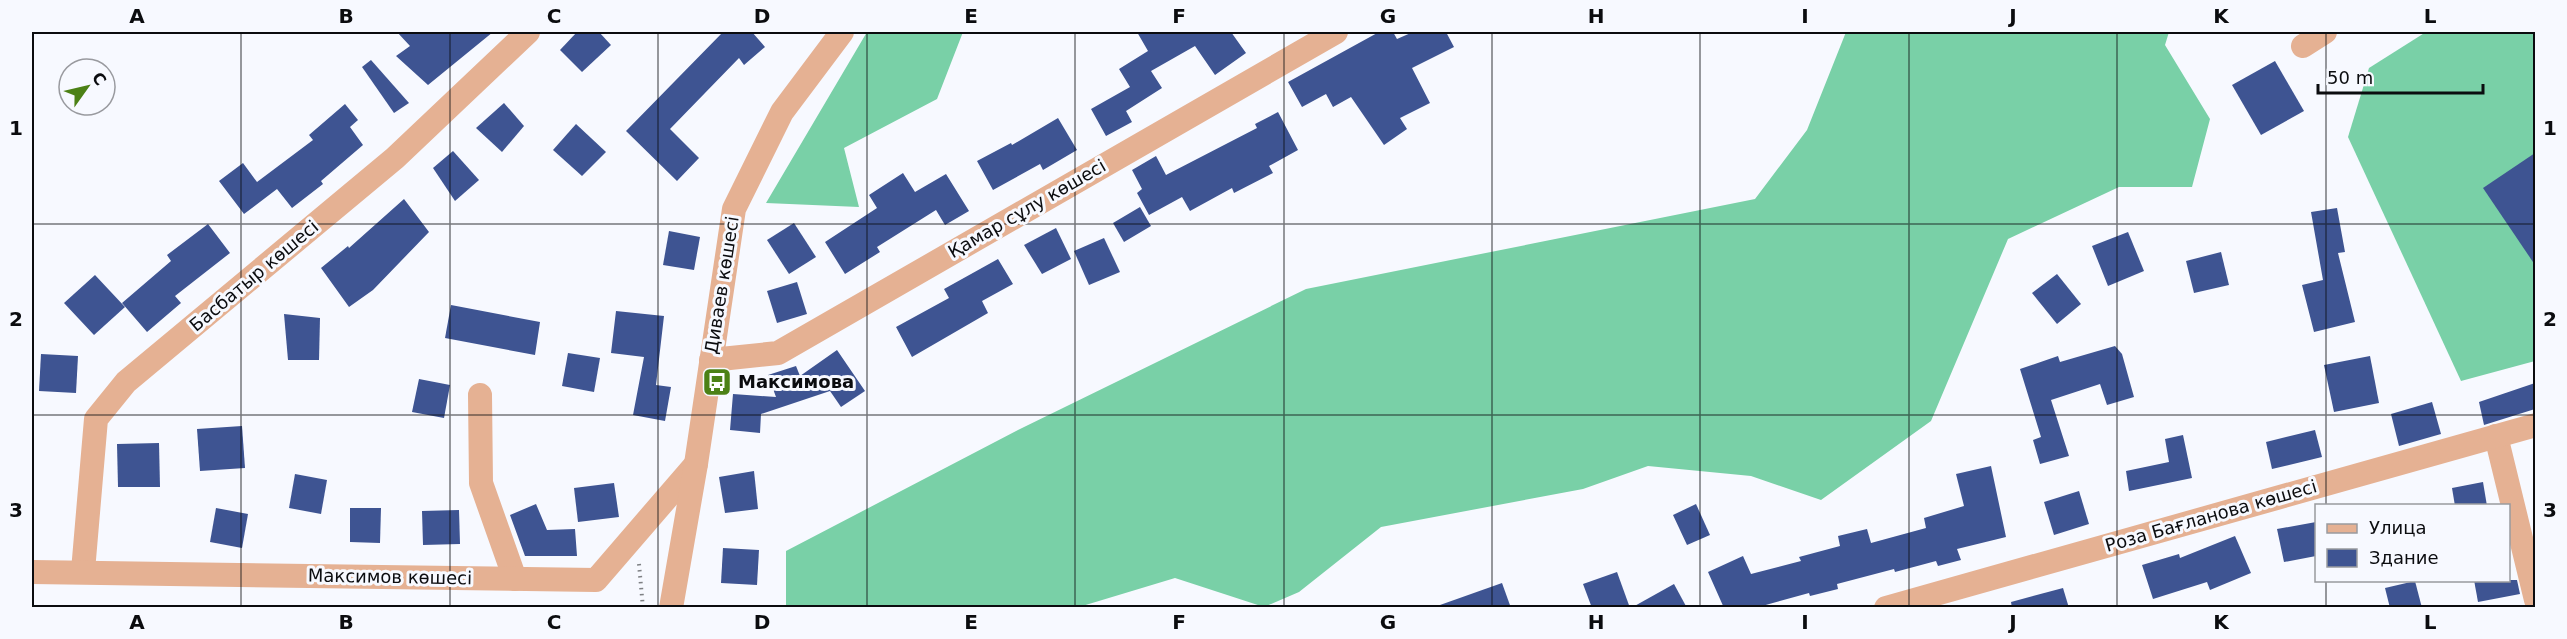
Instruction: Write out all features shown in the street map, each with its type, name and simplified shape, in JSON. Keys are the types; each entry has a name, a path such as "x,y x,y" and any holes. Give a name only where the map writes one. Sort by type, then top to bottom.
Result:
{"street":[{"name":"Басбатыр көшесі","path":"83,571 96,419 126,382 395,158 528,32"},
{"name":"Диваев көшесі","path":"676,601 734,209 783,112 842,32"},
{"name":"Қамар сұлу көшесі","path":"711,360 778,353 1335,32"},
{"path":"2303,45 2325,32"},
{"path":"480,395 481,483 515,579"},
{"name":"Роза Бағланова көшесі","path":"1886,608 2535,425"},
{"path":"2496,436 2535,600"},
{"name":"Максимов көшесі","path":"32,572 596,580 696,464"},
{"path":"652,608 676,601"}],"path":[{"path":"636,534 643,608"}],"green space":[{"path":"867,32 963,32 937,99 844,148 859,207 766,203"},
{"path":"1846,32 2169,32 2165,45 2210,119 2192,187 2119,187 2008,239 1931,421 1821,500 1751,476 1648,466 1583,489 1381,527 1299,592 1264,607 1175,578 1079,607 786,607 786,551 1020,429 1306,289 1755,199 1807,130"},
{"path":"2426,32 2535,32 2535,361 2461,381 2348,137 2369,68"}],"building":[{"path":"397,32 493,32 428,85 396,56 410,46"},
{"path":"577,32 599,32 611,45 582,72 560,50"},
{"path":"723,32 752,32 765,47 744,65 739,58 670,129 699,158 677,181 626,131"},
{"path":"1137,32 1231,32 1246,53 1215,75 1195,46 1151,71 1162,88 1126,111 1132,122 1106,136 1091,109 1130,87 1119,69 1148,51"},
{"path":"1379,32 1393,32 1397,39 1413,32 1446,32 1454,47 1412,68 1430,103 1400,118 1407,129 1384,145 1351,97 1333,107 1326,94 1302,107 1288,82"},
{"path":"371,60 409,103 394,113 362,67"},
{"path":"2275,61 2304,111 2261,135 2232,85"},
{"path":"504,103 524,126 502,152 476,128"},
{"path":"345,104 358,120 350,127 363,145 321,181 323,184 292,208 277,189 244,214 219,181 243,163 257,182 313,140 309,135"},
{"path":"1278,112 1298,150 1269,166 1273,173 1234,193 1232,188 1190,211 1182,197 1149,215 1137,193 1142,189 1132,170 1156,156 1166,175 1257,128 1255,124"},
{"path":"1058,118 1077,150 1043,170 1040,164 993,190 977,161 1011,143 1012,145"},
{"path":"576,124 606,152 582,176 553,150"},
{"path":"453,151 479,180 455,201 433,168"},
{"path":"2535,153 2535,265 2483,188"},
{"path":"903,173 915,192 946,174 969,211 945,225 936,210 877,247 880,252 845,274 825,242 877,208 869,195"},
{"path":"404,199 429,232 373,290 349,307 321,268 348,246 349,248"},
{"path":"1140,207 1151,226 1124,242 1113,223"},
{"path":"2337,208 2345,252 2338,253 2355,322 2314,332 2302,285 2323,280 2311,212"},
{"path":"794,223 816,257 789,274 767,240"},
{"path":"208,224 230,253 175,296 181,303 147,332 122,303 171,261 167,255"},
{"path":"1056,228 1071,259 1042,274 1024,245"},
{"path":"669,231 700,237 694,270 663,265"},
{"path":"2128,232 2144,271 2108,286 2092,246"},
{"path":"1104,238 1120,272 1089,285 1074,251"},
{"path":"2221,252 2229,285 2194,293 2186,261"},
{"path":"998,259 1013,284 982,301 988,313 912,357 896,327 949,298 944,289"},
{"path":"2057,274 2081,304 2057,324 2032,293"},
{"path":"95,275 125,307 94,335 64,303"},
{"path":"797,282 807,314 777,323 767,291"},
{"path":"451,305 540,322 535,355 445,338"},
{"path":"616,311 664,316 656,385 671,387 665,421 633,415 644,357 611,353"},
{"path":"284,314 320,318 319,360 288,360"},
{"path":"2115,346 2122,354 2134,397 2107,405 2100,384 2051,400 2069,456 2040,464 2033,440 2041,437 2020,369 2058,356 2060,362"},
{"path":"837,350 865,391 841,407 830,391 761,414 760,433 730,430 733,394 776,397 768,375 796,366 800,376"},
{"path":"568,353 600,358 594,392 562,386"},
{"path":"41,354 78,356 76,393 39,391"},
{"path":"2370,356 2379,403 2334,412 2324,365"},
{"path":"419,379 450,385 444,418 412,412"},
{"path":"2535,383 2535,409 2484,425 2479,402"},
{"path":"2432,402 2441,434 2399,446 2391,414"},
{"path":"242,426 245,468 200,471 197,429"},
{"path":"2315,430 2322,457 2272,469 2266,442"},
{"path":"2183,435 2192,478 2129,491 2126,471 2169,462 2165,439"},
{"path":"159,443 160,487 118,487 117,444"},
{"path":"1991,466 2006,537 1957,549 1961,560 1938,566 1936,561 1895,572 1894,569 1837,584 1838,589 1810,596 1809,593 1755,608 1724,608 1708,572 1743,556 1751,574 1801,561 1799,557 1840,546 1838,536 1867,529 1871,543 1926,528 1924,518 1964,506 1956,474"},
{"path":"754,471 758,509 725,513 719,477"},
{"path":"295,474 327,480 321,514 289,508"},
{"path":"2483,482 2487,504 2455,504 2452,488"},
{"path":"614,483 619,517 578,522 574,488"},
{"path":"2079,491 2089,524 2054,535 2044,502"},
{"path":"536,504 547,530 575,529 577,556 525,556 510,515"},
{"path":"1696,504 1710,535 1687,545 1673,515"},
{"path":"216,508 248,514 242,548 210,542"},
{"path":"350,508 381,508 380,543 350,542"},
{"path":"459,510 460,544 423,545 422,511"},
{"path":"2315,522 2315,556 2284,562 2277,529"},
{"path":"2235,536 2251,573 2210,590 2207,582 2153,599 2142,565 2179,554 2180,558"},
{"path":"723,548 759,550 757,585 721,583"},
{"path":"1617,572 1630,608 1592,608 1583,584"},
{"path":"2517,580 2520,594 2478,602 2474,582"},
{"path":"2415,582 2422,608 2390,608 2385,588"},
{"path":"1502,583 1511,608 1441,608 1440,605"},
{"path":"1674,584 1687,608 1631,608"},
{"path":"2063,588 2069,608 2012,608 2011,602"}],"place":[{"name":"Максимова","path":"717,382"}]}
